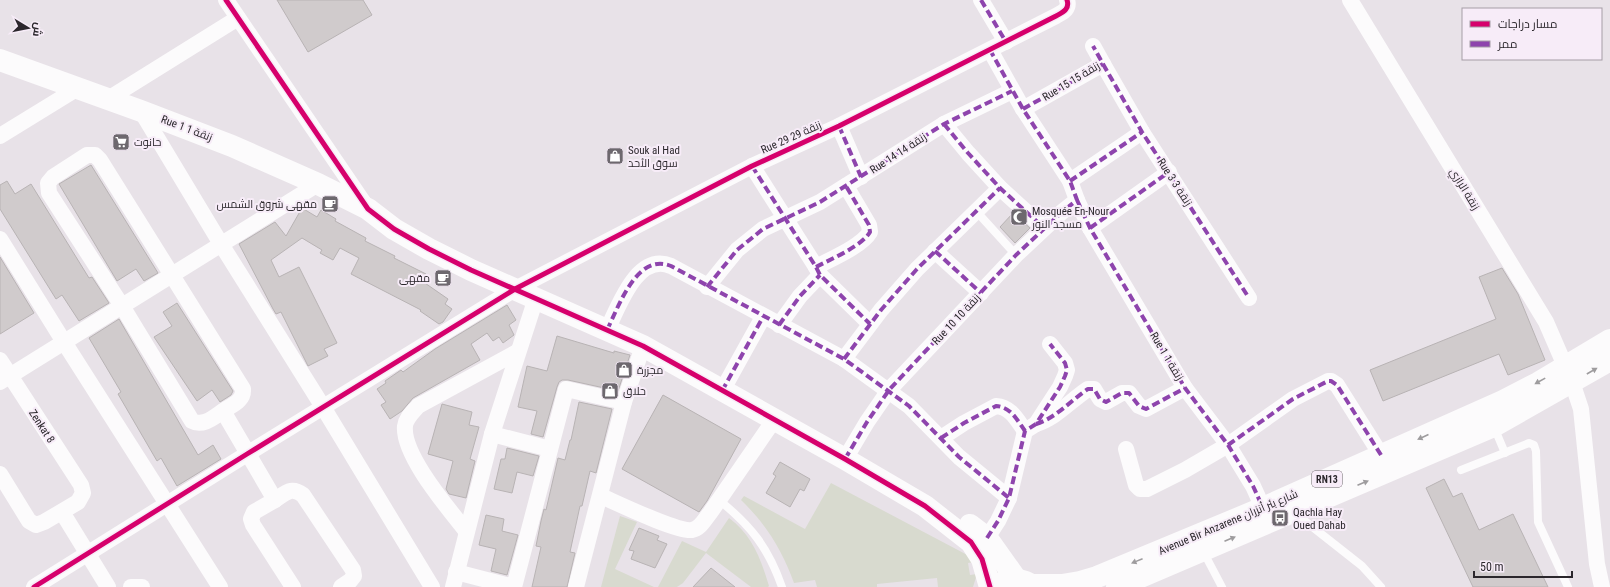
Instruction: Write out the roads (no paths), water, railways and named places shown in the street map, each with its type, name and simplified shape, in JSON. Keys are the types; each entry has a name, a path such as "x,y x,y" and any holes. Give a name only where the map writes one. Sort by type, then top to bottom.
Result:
{"street":[{"path":"226,0 368,209"},
{"path":"981,0 1006,42"},
{"name":"Rue 29 زنقة 29","path":"34,587 516,289 752,166 839,126 1006,42 1062,12 1068,7 1067,0"},
{"name":"زنقة الرازي","path":"1351,1 1546,322 1569,374 1581,409 1597,564 1602,587"},
{"path":"108,99 238,18"},
{"name":"Rue 15 زنقة 15","path":"1023,109 1103,64 1093,46"},
{"name":"Rue 1 زنقة 1","path":"990,50 1023,109 1074,191 1090,228 1185,388 1228,445 1253,486 1263,508"},
{"name":"Rue 1 زنقة 1","path":"0,60 232,146 318,184 368,209 394,228 429,249 643,346 845,459 925,506"},
{"name":"Rue 3 زنقة 3","path":"1103,64 1142,132 1249,298"},
{"path":"0,136 78,88"},
{"name":"Rue 14 زنقة 14","path":"707,286 738,250 763,230 820,202 944,124 1012,90"},
{"path":"141,111 221,244 323,407 430,586"},
{"path":"944,124 1000,188 1044,228"},
{"path":"839,126 860,177"},
{"name":"Rue 10 زنقة 10","path":"845,459 867,422 889,390 1016,255 1044,228 1074,191 1142,132"},
{"path":"87,155 95,155 100,160 172,275 243,389 242,399 202,423 197,424 192,421 122,306 49,193 48,183 53,177 87,155"},
{"path":"752,166 818,271 870,324"},
{"path":"1090,228 1168,172"},
{"path":"5,379 318,184"},
{"path":"779,325 818,271 866,238 870,232 869,225 846,186"},
{"path":"844,359 870,324 917,269 1000,188"},
{"path":"0,239 220,587"},
{"path":"935,251 981,293"},
{"path":"607,330 632,282 641,270 654,264 665,264 762,317 844,359 889,390 909,406 959,457 1009,498"},
{"path":"536,298 517,352 492,434 454,580 514,587 566,389 624,402"},
{"path":"722,391 762,317"},
{"name":"Avenue Bir Anzarene شارع بئر أنزران","path":"994,587 1007,581 1027,584 1062,585 1080,582 1293,512 1494,426 1569,374 1610,340"},
{"path":"987,538 998,521 1009,498 1031,428 1060,387 1066,370 1063,358 1050,344"},
{"path":"576,587 624,402 643,346"},
{"path":"466,532 422,472 408,443 405,426 409,416 418,406 517,352"},
{"name":"Zenkat 8","path":"0,360 5,379 81,485 83,493 78,502 62,512"},
{"name":"Avenue Bir Anzarene شارع بئر أنزران","path":"1117,587 1263,508 1503,401 1569,374 1610,360"},
{"path":"1126,449 1136,485 1140,490 1147,490 1228,445 1293,399 1328,381 1331,381 1337,385 1381,455"},
{"path":"1031,428 1046,421 1088,389 1094,390 1102,401 1106,402 1122,393 1129,393 1139,406 1146,409 1185,388"},
{"path":"941,438 964,423 996,406 1006,408 1031,428"},
{"path":"223,411 275,500"},
{"path":"600,496 670,525 687,530 693,530 702,524 774,420"},
{"path":"492,434 550,449"},
{"path":"0,474 29,521 36,524 44,522 62,512 108,587"},
{"path":"293,587 253,525 251,518 254,512 290,491 297,490 303,495 353,570 354,576 350,581 341,587"},
{"path":"925,506 950,514 966,522 987,538 1014,576 1027,584"},
{"path":"925,506 972,542 982,559 990,587"}],"lane":[{"path":"976,211 1016,255"},
{"path":"1494,426 1505,453"},
{"path":"1461,470 1529,443 1534,445 1536,451 1538,522 1568,587"},
{"path":"719,500 753,531 764,548 782,587"},
{"path":"1293,512 1362,566 1381,587"},
{"path":"1200,543 1222,587"}],"place":[{"name":"حانوت","path":"121,142"},
{"name":"Souk al Had سوق الأحد","path":"615,156"},
{"name":"مقهى شروق الشمس","path":"330,204"},
{"name":"Mosquée En-Nour مسجد النور","path":"1019,217"},
{"name":"مقهى","path":"443,278"},
{"name":"مجزرة","path":"624,370"},
{"name":"حلاق","path":"610,391"},
{"name":"Qachla Hay Oued Dahab","path":"1280,518"}]}
